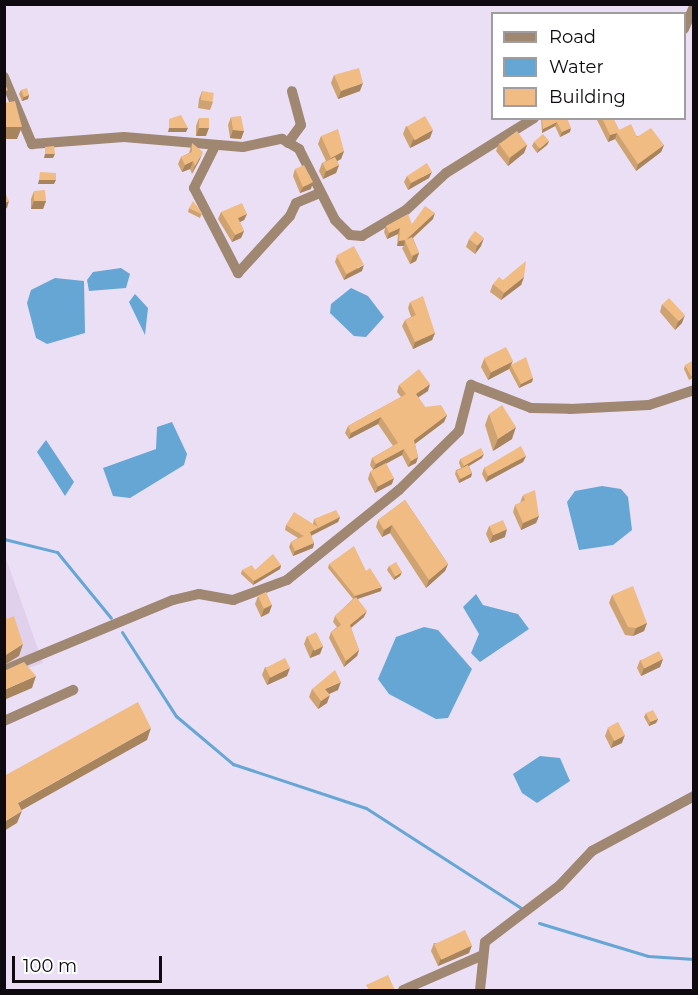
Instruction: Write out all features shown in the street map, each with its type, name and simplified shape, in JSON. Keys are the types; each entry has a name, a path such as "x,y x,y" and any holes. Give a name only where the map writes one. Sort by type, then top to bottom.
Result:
{"street":[{"path":"686,24 693,7"},
{"path":"5,74 32,144 124,137 215,146 288,143 299,149 334,220 350,236 362,236 427,195 468,158 531,120"},
{"path":"288,143 301,125 292,91"},
{"path":"215,146 195,188 238,273 290,216 296,203 320,193"},
{"path":"4,670 173,600 199,594 233,600 287,580 399,490 459,430 471,384 531,408 570,409 649,405 693,390"},
{"path":"4,721 73,690"},
{"path":"480,990 485,942 560,885 592,851 693,796"},
{"path":"403,990 483,955"}],"shaded area":[{"path":"4,553 43,663 5,676 4,676"}],"water":[{"path":"121,268 130,274 126,288 89,291 87,280 93,272"},
{"path":"55,278 84,281 85,333 47,344 36,338 27,303 31,290"},
{"path":"351,288 368,296 384,317 366,337 354,336 330,313 331,304"},
{"path":"135,294 148,308 145,335 129,302"},
{"path":"172,422 187,454 184,465 130,498 113,496 103,468 156,449 157,427"},
{"path":"46,440 74,482 65,496 37,452"},
{"path":"602,486 621,489 628,497 632,530 613,545 579,550 567,502 575,491"},
{"path":"476,594 483,605 518,614 529,629 480,662 471,653 479,634 463,607"},
{"path":"424,627 438,630 472,669 448,718 436,719 389,694 378,679 396,637"},
{"path":"540,756 560,758 570,781 537,803 522,793 513,774"}],"building":[{"path":"359,68 363,83 341,91 334,75"},
{"path":"27,88 29,95 24,97 21,90"},
{"path":"202,91 214,93 212,102 201,100"},
{"path":"15,101 22,127 4,127 4,103"},
{"path":"181,115 188,128 169,128 169,119"},
{"path":"241,116 244,131 233,130 231,117"},
{"path":"425,116 433,130 415,140 407,126"},
{"path":"199,118 209,118 209,128 199,128"},
{"path":"542,120 568,120 571,128 562,132 557,122 543,129"},
{"path":"603,120 614,120 619,130 631,124 637,137 651,128 664,145 638,164 617,133 610,135"},
{"path":"338,129 344,151 331,158 321,136"},
{"path":"517,131 527,145 509,158 499,144"},
{"path":"543,134 549,141 540,149 534,142"},
{"path":"192,143 203,152 195,166 193,161 185,165 181,157 192,152"},
{"path":"54,146 55,154 45,154 45,147"},
{"path":"335,157 339,165 327,171 323,163"},
{"path":"427,163 432,172 411,183 407,176"},
{"path":"304,165 313,182 303,187 295,169"},
{"path":"40,172 56,173 56,180 39,180"},
{"path":"4,190 9,201 4,203"},
{"path":"45,190 46,201 34,201 34,191"},
{"path":"193,201 202,213 201,214 189,208"},
{"path":"242,203 247,214 238,218 244,231 235,235 221,212"},
{"path":"425,206 435,213 406,240 399,241 400,228 389,233 386,226 408,214 412,224"},
{"path":"475,231 484,238 478,246 469,239"},
{"path":"412,237 419,253 412,256 405,240"},
{"path":"354,246 364,265 346,274 336,255"},
{"path":"526,261 524,277 504,293 493,284 499,277 503,280"},
{"path":"423,296 435,333 415,342 405,320 416,315 410,302"},
{"path":"669,298 685,315 678,321 662,304"},
{"path":"506,347 513,361 491,373 484,358"},
{"path":"526,357 533,378 521,384 511,365"},
{"path":"692,361 693,374 691,376 685,365"},
{"path":"419,369 430,384 416,394 425,407 441,405 447,415 414,440 418,457 411,461 404,449 376,464 372,458 398,443 381,417 351,433 348,426 406,394 399,385"},
{"path":"502,405 516,427 498,439 489,414"},
{"path":"521,446 526,456 488,476 484,468"},
{"path":"481,448 484,454 464,466 460,459"},
{"path":"386,463 394,478 378,486 370,471"},
{"path":"468,465 472,473 461,479 456,471"},
{"path":"535,490 539,516 523,523 515,505 525,500 523,495"},
{"path":"405,500 448,564 429,580 392,525 384,530 378,520"},
{"path":"336,510 340,517 310,532 314,543 295,551 291,542 304,536 286,525 294,512 318,527 314,519"},
{"path":"503,520 507,529 493,535 489,526"},
{"path":"354,546 366,571 370,568 382,587 355,596 329,564"},
{"path":"273,554 281,565 254,581 242,570 252,565 255,570"},
{"path":"396,562 402,572 395,576 389,566"},
{"path":"633,586 647,623 636,628 628,627 612,595"},
{"path":"266,592 272,605 264,608 258,596"},
{"path":"356,597 367,611 350,625 359,650 346,661 331,632 341,625 335,616"},
{"path":"4,612 7,619 14,616 23,644 4,656"},
{"path":"316,632 323,646 314,651 307,637"},
{"path":"659,651 663,659 644,669 640,661"},
{"path":"285,658 290,668 270,678 265,668"},
{"path":"24,662 36,676 4,690 4,671"},
{"path":"335,670 341,682 325,689 330,695 321,701 312,689"},
{"path":"138,702 151,728 18,803 22,811 4,822 4,776"},
{"path":"653,710 658,719 650,722 646,713"},
{"path":"618,722 625,735 614,741 607,728"},
{"path":"465,930 472,945 441,960 434,944"},
{"path":"388,975 395,990 369,990 366,985"}],"waterway":[{"path":"4,539 57,552 111,618"},
{"path":"122,632 176,716 233,764 366,808 523,909"},
{"path":"539,923 648,956 694,959"}]}
